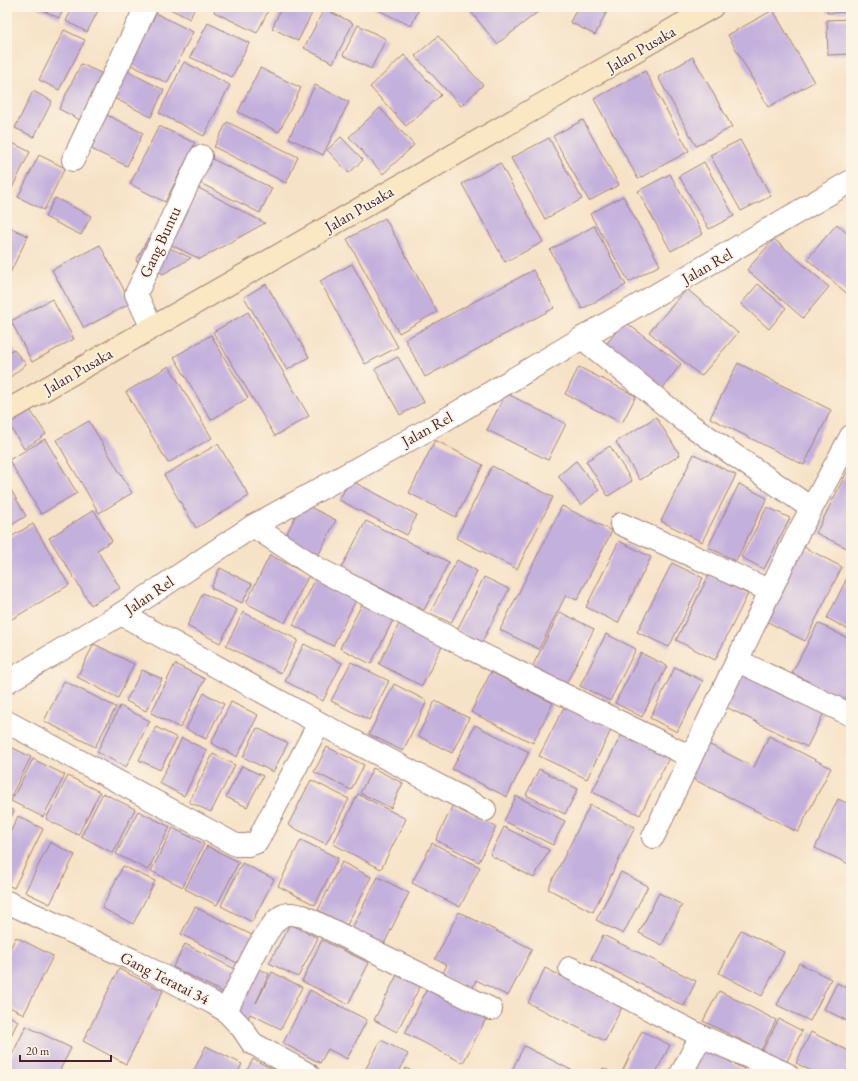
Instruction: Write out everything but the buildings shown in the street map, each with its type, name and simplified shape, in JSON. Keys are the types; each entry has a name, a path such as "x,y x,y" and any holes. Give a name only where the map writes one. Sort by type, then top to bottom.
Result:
{"main road":[{"name":"Jalan Pusaka","path":"7,412 712,7"}],"street":[{"path":"73,160 146,7"},
{"name":"Gang Buntu","path":"152,328 136,294 201,156"},
{"name":"Jalan Rel","path":"7,682 121,614 253,526 438,424 851,181"},
{"path":"582,338 686,422 811,508"},
{"path":"653,837 770,591 811,508 851,436"},
{"path":"621,524 770,591"},
{"path":"253,526 317,568 465,646 618,719 691,757"},
{"path":"121,614 319,723 485,810"},
{"path":"738,661 851,715"},
{"path":"7,722 236,845 248,845 257,842 319,723"},
{"name":"Gang Teratai 34","path":"7,902 133,960 226,1011 242,1028 252,1043 308,1074"},
{"path":"226,1011 267,932 281,916 289,913 303,916 491,1009"},
{"path":"570,968 701,1036 787,1074"},
{"path":"681,1074 701,1036"}]}
